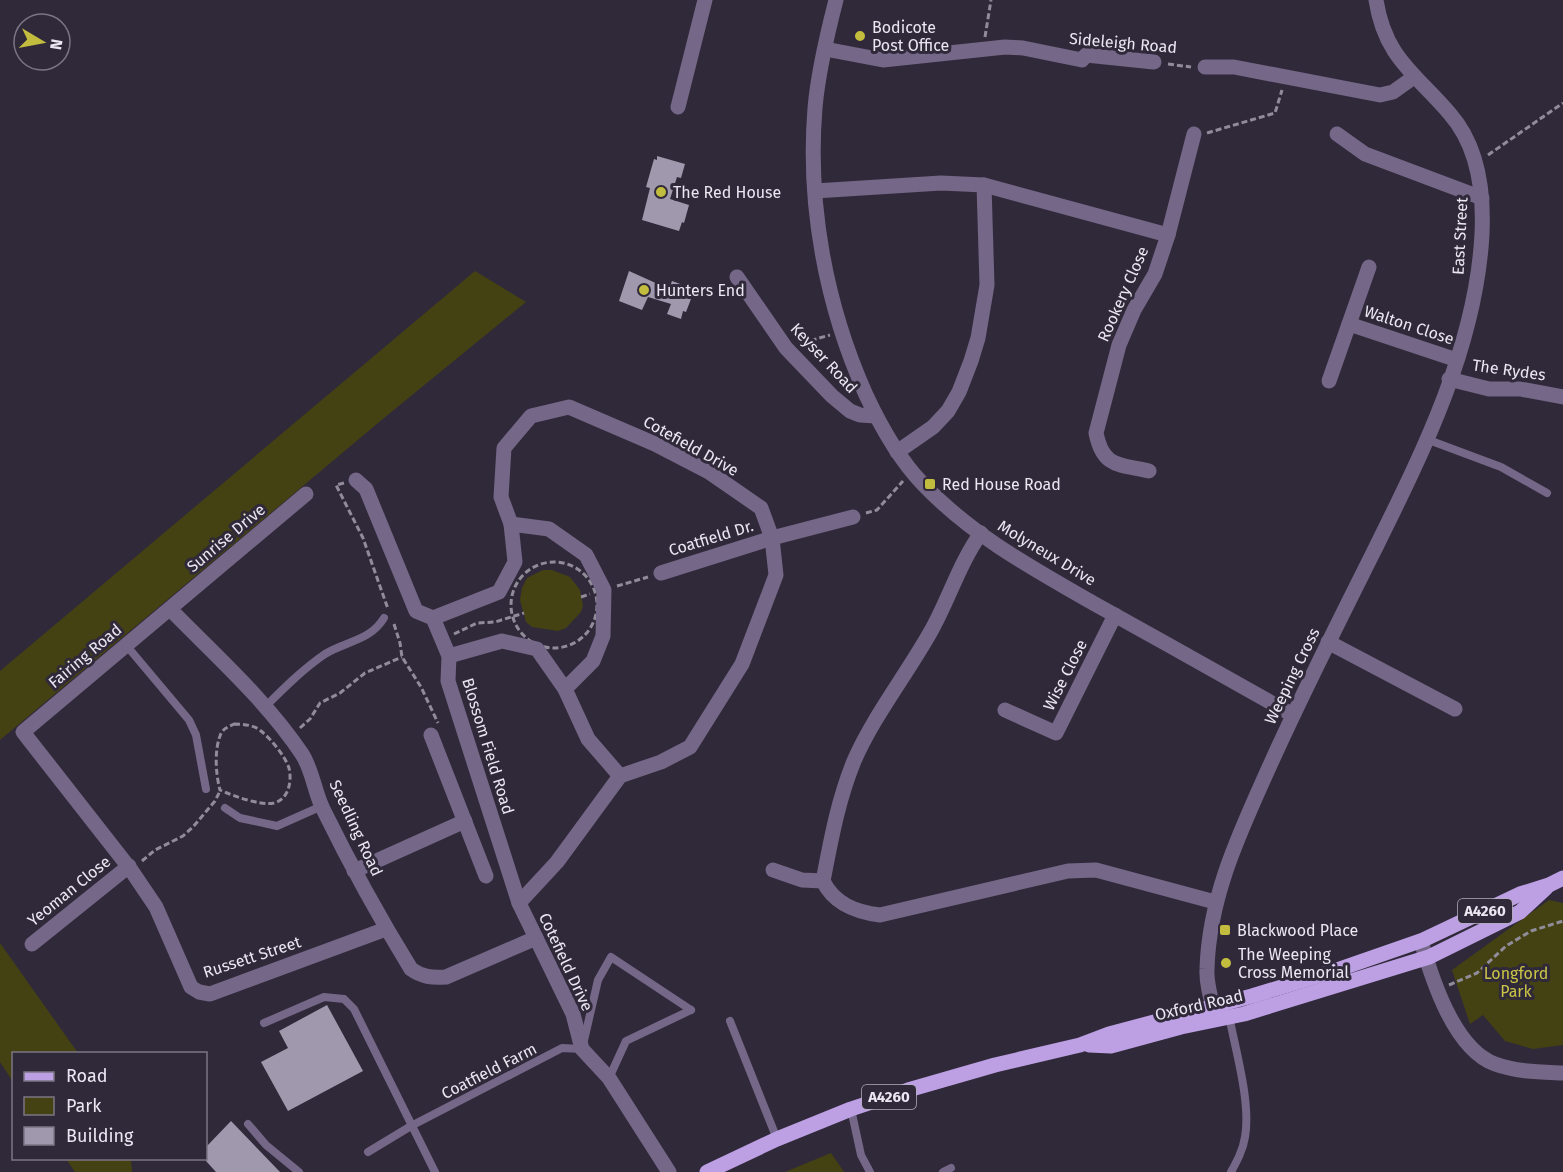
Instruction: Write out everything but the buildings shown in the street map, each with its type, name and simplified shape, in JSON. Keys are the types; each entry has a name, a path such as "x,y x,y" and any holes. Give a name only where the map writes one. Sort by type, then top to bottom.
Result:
{"main road":[{"name":"Oxford Road","path":"707,1172 777,1139 852,1109 995,1065 1080,1045 1111,1046 1180,1027 1288,986 1421,941 1520,894 1556,881"},
{"name":"Oxford Road","path":"1221,1011 1378,974 1426,958 1520,912 1556,881"}],"street":[{"path":"678,107 705,0"},
{"name":"East Street","path":"1376,0 1379,20 1388,42 1414,77 1451,115 1466,139 1476,163 1482,198 1482,234 1478,271 1457,360"},
{"name":"Molyneux Drive","path":"832,1 815,106 815,191 822,250 835,314 853,366 876,416 897,452 944,504 1005,552 1293,715"},
{"name":"Sideleigh Road","path":"825,49 883,60 1005,47 1023,48 1082,60 1086,55 1154,62"},
{"path":"1205,67 1234,67 1380,95 1393,92 1414,77"},
{"name":"Rookery Close","path":"1149,471 1112,463 1103,455 1096,433 1119,345 1134,310 1155,274 1168,235 1194,134"},
{"path":"1337,134 1365,154 1482,198"},
{"path":"815,191 941,183 984,185 1168,235"},
{"path":"897,452 933,427 948,411 959,392 971,361 978,338 987,285 984,185"},
{"name":"Walton Close","path":"1329,381 1369,267"},
{"name":"Keyser Road","path":"737,277 786,348 832,396 850,411 860,415 876,416"},
{"name":"Walton Close","path":"1349,324 1457,360"},
{"name":"Weeping Cross","path":"1221,1011 1206,971 1215,902 1230,855 1293,715 1406,486 1457,360"},
{"name":"The Rydes","path":"1449,379 1489,388 1520,389 1563,397"},
{"name":"Cotefield Drive","path":"433,618 499,592 515,562 511,524 501,497 504,448 531,416 569,407 656,444 709,472 761,508 772,538 777,575 742,664 690,747 661,762 620,776 557,861 519,903 573,1014 582,1049 609,1078 669,1172"},
{"name":"Blossom Field Road","path":"356,480 366,489 416,611 433,618 449,656 448,681 519,903"},
{"name":"Sunrise Drive","path":"170,609 306,494"},
{"name":"Coatfield Dr.","path":"661,573 772,538 853,517"},
{"path":"511,524 549,529 586,555 600,591 603,636 593,661 565,689"},
{"path":"981,533 962,565 933,629 873,725 855,760 839,800 823,881 828,892 844,905 863,913 880,915 1068,871 1096,870 1215,902"},
{"name":"Fairing Road","path":"23,732 170,609"},
{"name":"Seedling Road","path":"170,609 265,707 309,766 322,806 354,871 411,969 420,976 433,978 457,974 536,938"},
{"name":"Wise Close","path":"1005,710 1056,734 1115,615"},
{"path":"449,656 502,641 537,649 565,689 588,739 620,776"},
{"path":"1328,642 1455,709"},
{"name":"Russett Street","path":"23,732 130,868 156,907 190,987 199,992 210,994 386,929"},
{"path":"431,735 486,876"},
{"path":"354,871 465,821"},
{"name":"Yeoman Close","path":"32,945 130,868"},
{"path":"773,870 802,880 823,881"},
{"path":"1421,941 1436,989 1464,1042 1492,1063 1522,1071 1563,1073"}],"lane":[{"path":"1426,438 1501,467 1547,493"},
{"path":"265,707 302,671 339,646 364,637 377,629 387,616"},
{"path":"126,645 189,720 196,735 206,789"},
{"path":"225,808 240,818 277,826 322,806"},
{"path":"582,1049 598,980 611,957 691,1010 626,1041 609,1078"},
{"path":"264,1023 324,997 344,999 354,1009 435,1172"},
{"path":"1221,1011 1246,1107 1245,1140 1240,1156 1231,1172"},
{"path":"730,1021 777,1139"},
{"name":"Coatfield Farm","path":"369,1152 411,1126 562,1048 582,1049"},
{"path":"852,1109 861,1155 870,1172"},
{"path":"248,1124 266,1145 299,1172"}],"path":[{"path":"982,50 992,0"},
{"name":"Sideleigh Road","path":"1154,62 1184,67 1205,67"},
{"path":"1194,134 1214,132 1275,113 1286,77"},
{"path":"1476,163 1563,103"},
{"path":"786,348 841,332"},
{"path":"853,517 877,510 912,471"},
{"path":"356,480 336,485 363,538 387,616"},
{"path":"546,562 560,562 574,566 583,572 600,591 596,615 585,637 565,647 542,646 532,641 522,634 513,616 512,598 516,584 534,566 546,562"},
{"path":"581,597 661,573"},
{"path":"442,639 477,623 495,622 524,613"},
{"path":"393,621 402,657 421,687 442,730 431,735"},
{"path":"289,737 310,719 320,703 340,693 365,673 402,657"},
{"path":"130,868 155,850 183,836 194,827 214,801 220,790 217,767 220,735 225,728 234,723 260,729 289,767 290,783 287,793 273,804 252,801 220,790"},
{"path":"1436,989 1477,973 1506,946 1531,931 1563,921"}],"green space":[{"path":"475,271 526,302 0,740 0,671"},
{"path":"543,570 552,570 570,577 580,590 583,606 581,612 566,628 558,631 532,627 526,622 520,600 527,578"},
{"name":"Longford Park","path":"1549,900 1563,903 1563,1045 1533,1049 1505,1041 1483,1015 1470,1024 1452,970"},
{"path":"0,943 77,1052 12,1052 12,1080 0,1062"},
{"path":"831,1153 844,1172 785,1172"},
{"path":"67,1160 131,1160 132,1172 75,1172"}],"place":[{"name":"Bodicote Post Office","path":"860,36"},
{"name":"The Red House","path":"661,192"},
{"name":"Hunters End","path":"644,290"},
{"name":"Red House Road","path":"930,484"},
{"name":"Blackwood Place","path":"1225,930"},
{"name":"The Weeping Cross Memorial","path":"1226,963"}]}
